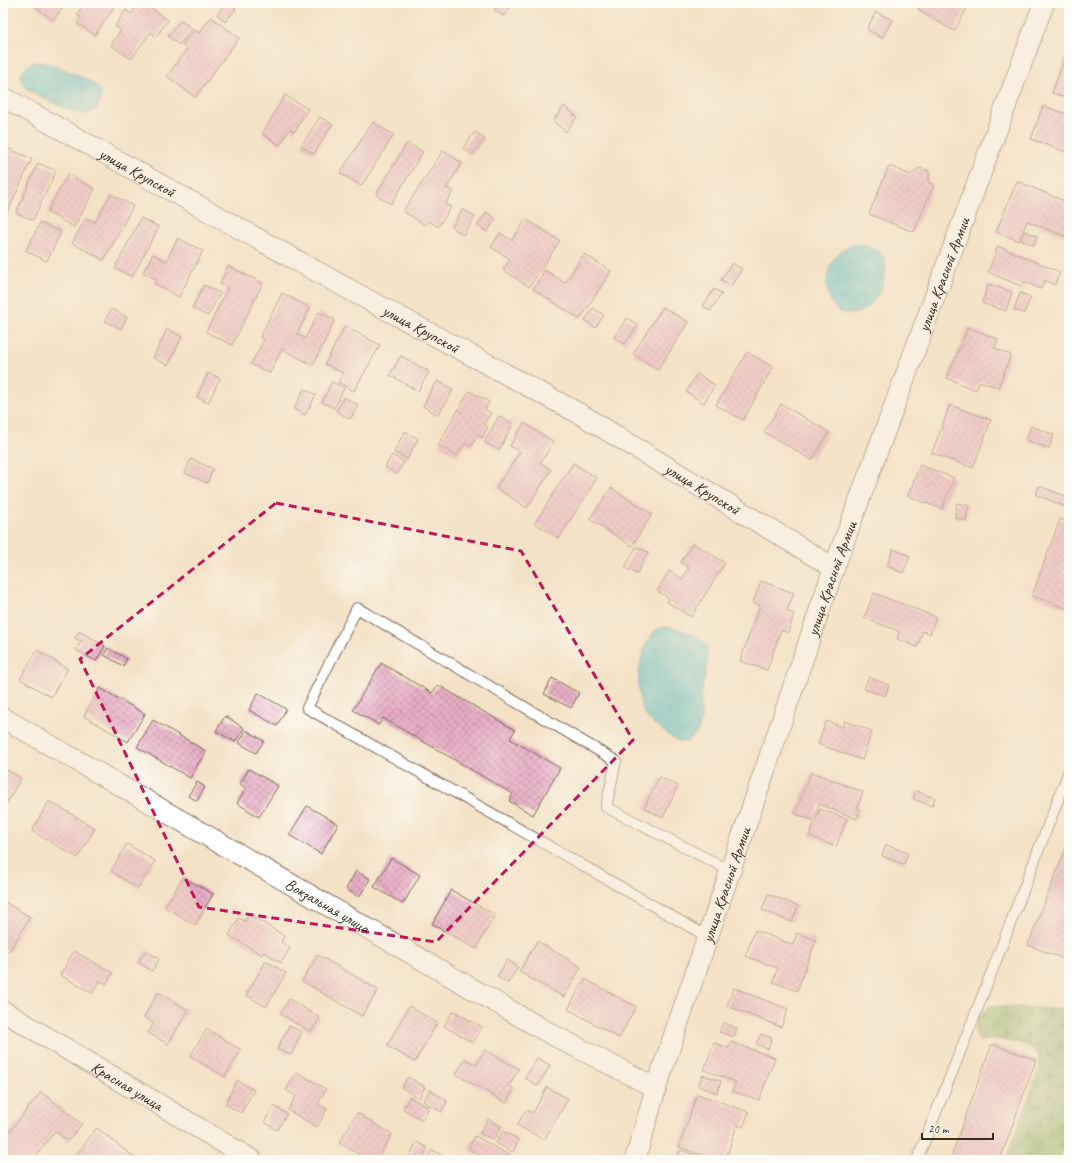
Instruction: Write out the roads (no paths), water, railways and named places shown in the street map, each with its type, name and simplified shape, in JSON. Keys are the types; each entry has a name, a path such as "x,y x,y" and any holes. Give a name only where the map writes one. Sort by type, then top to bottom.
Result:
{"street":[{"name":"улица Красной Армии","path":"635,1160 656,1088 834,568 1044,3"},
{"name":"улица Крупской","path":"3,97 350,290 580,414 834,568"},
{"name":"Вокзальная улица","path":"3,718 542,1029 656,1088"},
{"name":"Красная улица","path":"3,1011 252,1160"}],"lane":[{"path":"708,937 307,708 357,608 616,761 606,807 731,871"},
{"path":"917,1160 1069,771"}],"water":[{"path":"37,62 46,63 57,67 93,83 98,88 100,93 100,101 97,108 89,113 80,113 55,104 26,88 21,79 22,72 24,68"},
{"path":"862,244 875,250 883,256 886,268 883,283 877,296 863,310 857,313 843,313 834,306 828,294 828,274 831,264 836,256 843,250"},
{"path":"665,627 682,630 694,635 703,642 707,650 707,663 701,697 700,727 687,742 675,740 650,721 642,708 640,698 639,673 644,649 654,632"}]}
